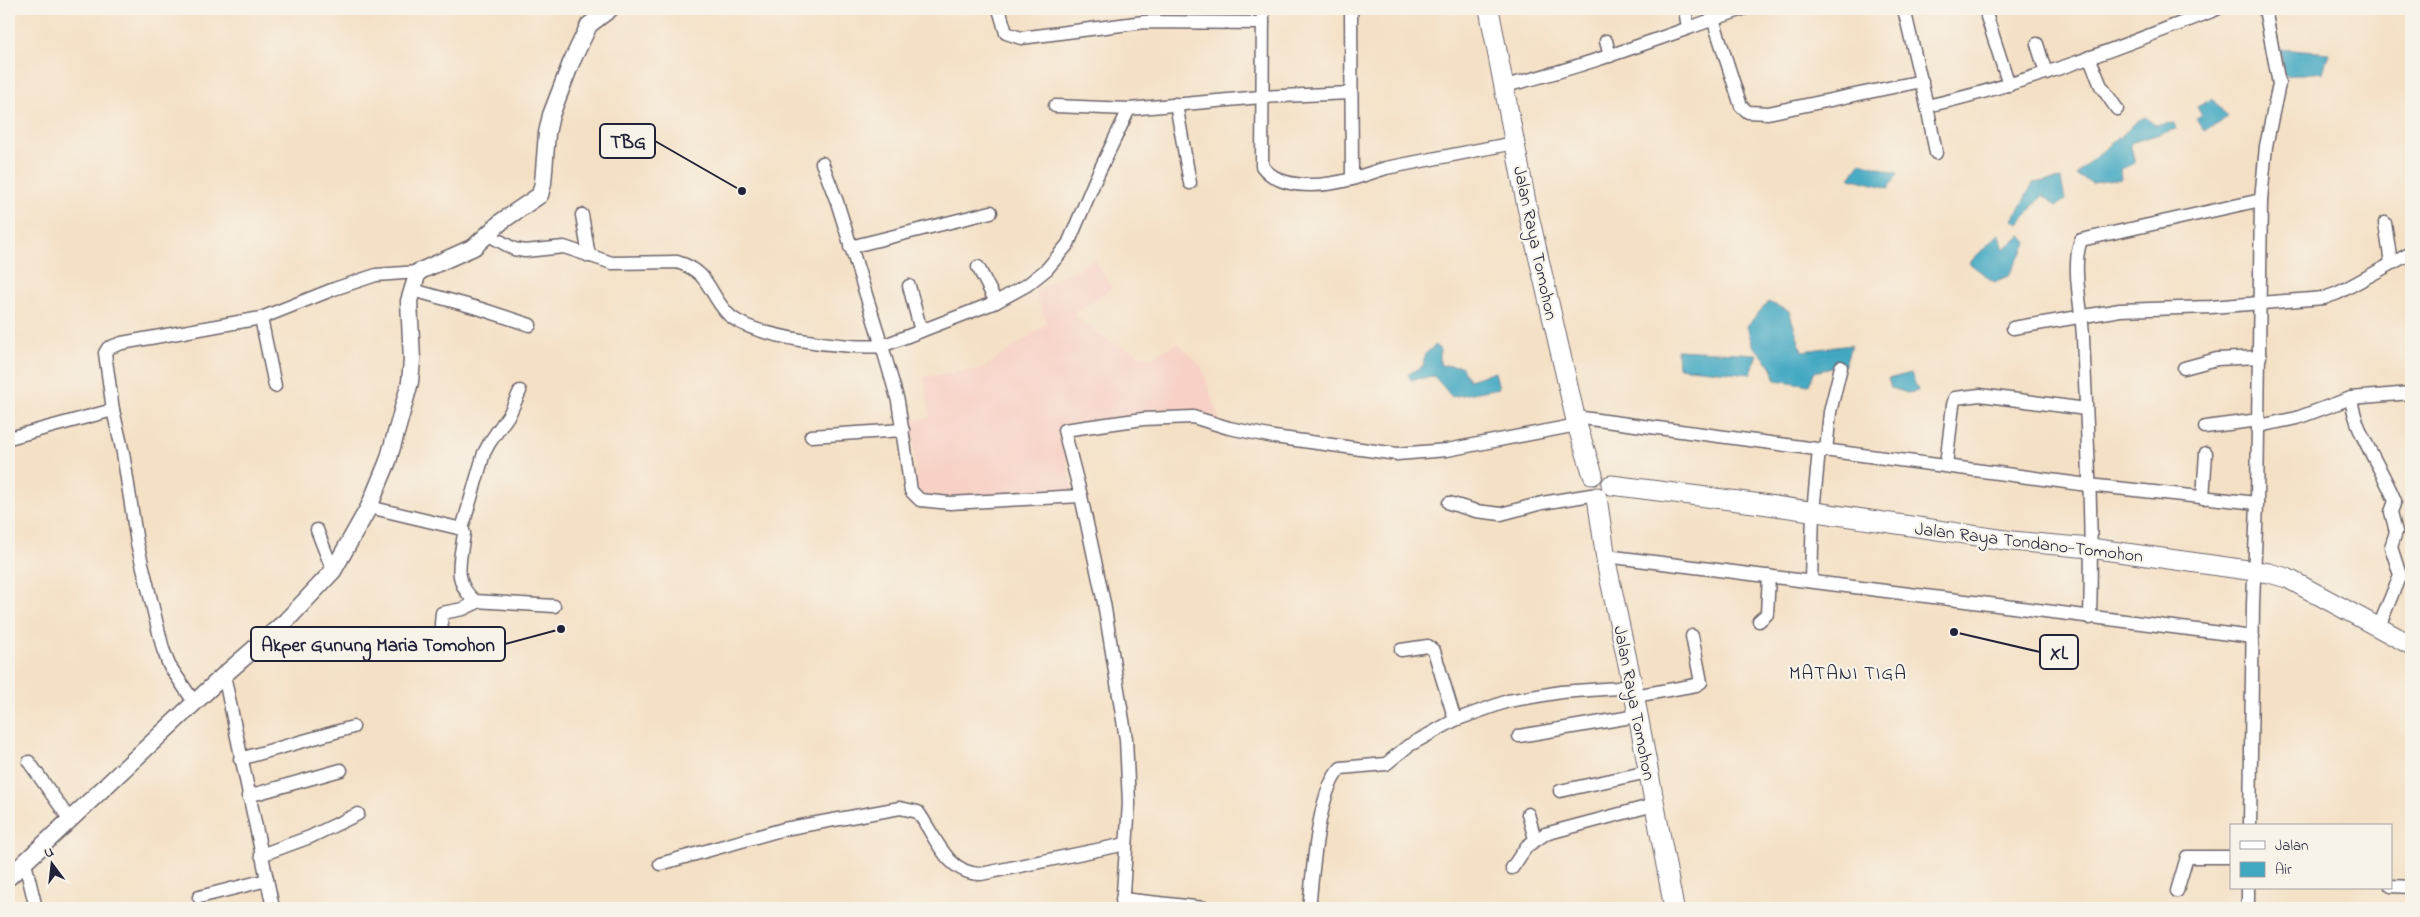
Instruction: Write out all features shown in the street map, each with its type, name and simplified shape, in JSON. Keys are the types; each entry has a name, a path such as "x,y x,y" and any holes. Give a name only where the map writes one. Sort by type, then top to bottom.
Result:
{"highway":[{"name":"Jalan Raya Tomohon","path":"1489,9 1514,143 1576,421 1593,475 1600,474 1606,476 1600,492 1606,556 1674,908"},
{"name":"Jalan Raya Tondano-Tomohon","path":"1600,492 1632,486 2012,541 2090,548 2253,571 2287,578 2378,629 2411,645"}],"main road":[{"path":"9,877 224,674 292,615 333,571 369,507 388,461 410,382 412,360 409,302 418,272 460,255 489,235 502,221 540,195 544,183 547,133 558,98 589,24 610,9"}],"street":[{"path":"999,9 1006,33 1021,38 1144,22 1263,23"},
{"path":"1263,9 1262,161 1266,170 1287,181 1311,186 1326,185 1404,164 1514,143"},
{"path":"1351,9 1352,179"},
{"path":"1685,9 1688,28"},
{"path":"1504,86 1547,76 1610,56 1743,9"},
{"path":"1904,9 1922,81 1936,153"},
{"path":"1927,106 2009,85 2046,73 2217,9"},
{"path":"2250,824 2253,571 2259,423 2260,357 2258,303 2262,200 2266,146 2279,84 2265,9"},
{"path":"1987,17 2009,85"},
{"path":"1713,19 1741,106 1748,112 1768,113 1922,81"},
{"path":"1606,41 1610,56"},
{"path":"2037,44 2046,73"},
{"path":"2089,57 2101,86 2117,109"},
{"path":"1055,106 1129,109 1261,97 1352,93"},
{"path":"1176,104 1190,183"},
{"path":"489,235 514,249 525,251 564,247 612,263 665,261 687,266 700,274 727,313 750,328 770,334 854,347 882,346 996,302 1027,285 1047,269 1068,244 1096,178 1129,109"},
{"path":"822,162 837,202 898,401 912,491 920,500 968,502 1081,496"},
{"path":"2090,618 2086,409 2082,316 2076,253 2081,240 2262,200"},
{"path":"850,247 991,212"},
{"path":"582,215 588,256"},
{"path":"2385,223 2391,263"},
{"path":"2013,328 2120,310 2211,308 2324,298 2338,293 2411,253"},
{"path":"978,267 996,302"},
{"path":"194,702 169,665 163,649 137,543 123,453 113,410 105,361 105,354 108,348 154,336 261,318 334,289 376,275 418,272"},
{"path":"909,286 921,331"},
{"path":"413,290 530,325"},
{"path":"261,318 275,386"},
{"path":"2184,368 2217,360 2260,357"},
{"path":"1811,581 1813,512 1822,450 1841,367"},
{"path":"520,391 510,414 490,442 484,454 462,529 464,533 458,566 459,575 464,588 471,598 478,602 554,606"},
{"path":"2205,427 2297,418 2351,398 2411,393"},
{"path":"1946,465 1955,398 1980,395 2086,409"},
{"path":"2351,398 2360,429 2395,501 2391,512 2396,532 2391,547 2405,570 2400,575 2378,629"},
{"path":"9,438 113,410"},
{"path":"1204,908 1122,904 1129,803 1126,739 1104,603 1081,496 1064,430 1143,419 1192,417 1229,428 1274,437 1397,454 1447,450 1576,421 1946,465 2088,485 2257,503"},
{"path":"811,436 903,430"},
{"path":"2203,498 2206,453"},
{"path":"1449,503 1476,511 1501,514 1542,503 1600,492"},
{"path":"369,507 462,529"},
{"path":"317,530 333,571"},
{"path":"1606,556 1811,581 1915,597 2253,638"},
{"path":"1759,621 1767,614 1770,576"},
{"path":"447,647 441,624 442,613 463,609 478,602"},
{"path":"1309,908 1318,830 1336,772 1347,766 1386,764 1420,738 1456,720 1508,702 1560,692 1618,688 1633,690 1696,685 1701,682 1692,636"},
{"path":"1401,650 1428,646 1434,651 1456,720"},
{"path":"224,674 240,759 274,908"},
{"path":"1519,736 1638,716"},
{"path":"240,759 352,727"},
{"path":"29,762 70,820"},
{"path":"248,796 341,770"},
{"path":"1560,791 1648,772"},
{"path":"1512,868 1527,846 1535,840 1564,828 1654,805"},
{"path":"660,864 784,829 900,808 918,812 943,851 961,870 971,874 981,874 1126,844"},
{"path":"261,855 310,838 358,814"},
{"path":"1528,814 1535,840"},
{"path":"2177,891 2187,857 2230,857"},
{"path":"25,862 36,908"},
{"path":"199,897 267,880"},
{"path":"2392,886 2411,887"},
{"path":"2248,890 2248,908"}],"shaded area":[{"path":"1094,259 1112,288 1073,315 1109,341 1150,358 1178,343 1202,367 1220,422 1171,413 1062,424 1072,491 927,498 918,491 911,420 930,418 924,377 982,369 1047,324 1035,291"}],"water":[{"path":"2280,49 2329,53 2323,72 2285,76"},
{"path":"2212,99 2228,117 2205,131 2196,119 2202,116 2197,107"},
{"path":"2146,117 2154,125 2174,123 2176,129 2130,143 2135,163 2121,169 2122,179 2092,183 2076,175 2135,123"},
{"path":"1861,162 1898,173 1889,188 1850,178"},
{"path":"2061,179 2065,200 2056,206 2043,195 2019,224 2013,220 2033,183"},
{"path":"1999,234 2004,249 2021,236 2028,242 2008,276 1994,282 1969,263"},
{"path":"1768,302 1789,311 1802,351 1851,345 1845,365 1814,372 1809,385 1776,380 1771,366 1752,344 1747,326"},
{"path":"1436,345 1440,350 1440,365 1461,366 1469,380 1495,372 1499,388 1452,397 1434,376 1411,380 1408,374 1423,366 1425,354"},
{"path":"1677,350 1757,354 1751,374 1678,367"},
{"path":"1911,373 1918,391 1908,393 1891,388 1888,379"}],"place":[{"name":"TBG","path":"742,191"},
{"name":"Akper Gunung Maria Tomohon","path":"561,629"},
{"name":"XL","path":"1954,632"}],"district":[{"name":"MATANI TIGA","path":"1848,672"}]}
